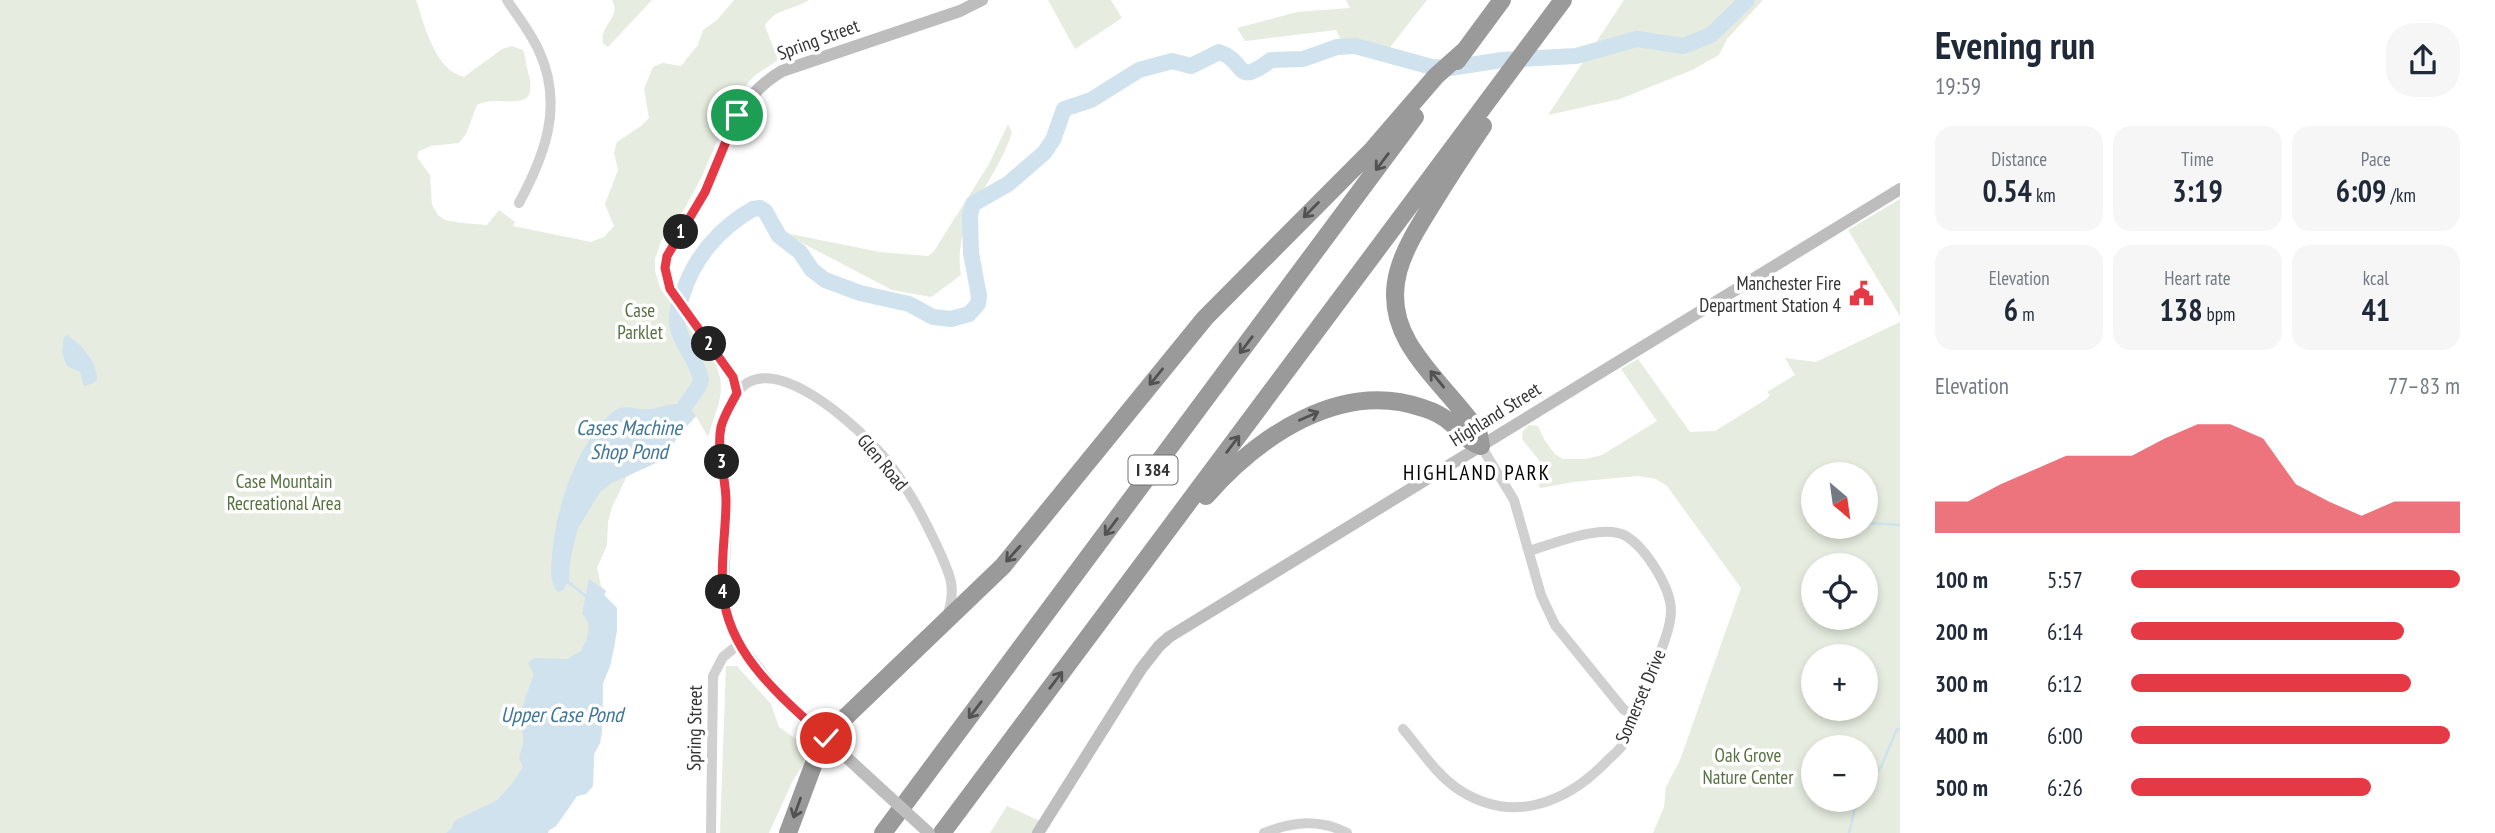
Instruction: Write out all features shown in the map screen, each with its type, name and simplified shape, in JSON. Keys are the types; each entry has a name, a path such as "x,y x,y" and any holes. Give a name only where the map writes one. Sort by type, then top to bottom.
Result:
{"highway":[{"path":"788,833 817,755 826,738 842,719 944,624 1027,539 1205,318 1416,108 1436,76 1464,51 1502,0"},
{"path":"1480,446 1475,427 1420,359 1405,336 1396,308 1395,285 1402,258 1412,237 1492,104 1520,71 1528,47 1563,0"},
{"name":"I 384","path":"942,833 1492,104"},
{"name":"I 384","path":"883,833 1416,108"},
{"path":"1148,557 1252,451 1284,429 1319,412 1360,402 1403,402 1442,416 1470,441 1480,446"}],"main road":[{"name":"Spring Street","path":"737,393 733,377 680,304 667,281 667,256 705,192 737,115 755,91 782,71 960,11 982,0"},
{"name":"Highland Street","path":"1038,833 1141,669 1169,637 1900,189"},
{"path":"737,393 721,424 719,444 726,501 723,594 729,620 739,644 777,693 929,833"}],"street":[{"path":"508,0 539,51 545,67 550,97 546,147 519,203"},
{"name":"Glen Road","path":"737,393 743,384 761,378 778,379 801,388 831,407 873,444 908,490 950,579 951,603 944,624"},
{"path":"1480,446 1512,496 1541,595 1555,625 1624,709 1635,715"},
{"name":"Somerset Drive","path":"1404,729 1444,778 1461,791 1488,804 1517,807 1546,803 1570,793 1624,743 1668,625 1671,613 1668,589 1641,549 1625,535 1600,531 1529,551"},
{"name":"Spring Street","path":"711,833 713,677 723,657 739,644"},
{"path":"1264,833 1287,824 1315,822 1347,833"}],"green space":[{"name":"Case Mountain Recreational Area","path":"0,0 416,0 432,45 445,65 454,72 464,77 502,49 512,46 523,50 530,86 529,95 524,100 477,105 466,134 459,143 431,146 419,151 417,157 430,175 432,205 438,215 445,220 487,225 499,210 515,222 513,226 591,242 604,237 614,226 605,204 618,170 614,153 617,142 649,118 644,89 653,67 663,63 681,66 698,45 703,30 717,20 734,0 809,0 778,13 765,26 778,60 754,76 736,97 702,176 685,208 661,241 655,259 660,288 716,365 721,393 708,437 696,416 663,458 627,476 612,507 607,545 597,568 601,586 606,591 604,595 617,608 615,645 603,683 602,731 594,754 593,786 586,794 577,796 548,833 0,833"},
{"path":"612,0 652,0 608,47 603,43 603,37 614,12"},
{"path":"1048,0 1111,0 1122,18 1075,49"},
{"path":"1346,0 1427,0 1380,60 1347,52 1336,30 1245,41 1237,28 1297,12 1350,8"},
{"path":"1624,0 1763,0 1727,39 1719,55 1692,70 1620,99 1548,115"},
{"path":"1008,124 1012,132 1005,150 977,201 963,236 961,275 931,297 892,290 787,235 880,252 928,256 934,251 989,164"},
{"path":"1900,199 1900,316 1848,230"},
{"name":"Oak Grove Nature Center","path":"1900,322 1900,833 1653,833 1664,807 1666,787 1680,760 1741,588 1667,486 1656,479 1638,476 1541,488 1538,486 1545,476 1539,460 1522,439 1523,431 1529,425 1538,426 1555,454 1563,459 1586,459 1602,455 1657,421 1621,369 1638,359 1690,432 1715,431 1765,400 1770,395 1767,392 1795,375 1785,358 1816,362"},
{"path":"726,666 737,666 771,704 779,727 806,746 804,764 793,780 769,833 720,833"},
{"path":"1007,806 1040,821 1032,833 990,833"}],"water":[{"path":"67,335 83,348 91,360 97,379 94,383 84,386 80,372 67,366 62,353 64,337"},
{"name":"Cases Machine Shop Pond","path":"676,404 690,409 696,416 678,436 668,453 656,463 612,483 600,492 577,530 569,581 563,590 558,592 553,584 551,570 554,538 570,478 589,440 601,424 618,409 650,409"},
{"name":"Upper Case Pond","path":"589,579 606,591 604,595 617,608 617,631 610,666 603,683 602,731 594,754 593,786 586,794 577,796 548,833 446,833 452,828 454,821 496,801 523,767 519,758 523,744 522,708 534,674 528,663 534,658 567,659 581,651 589,627 582,614"}],"waterway":[{"path":"685,406 701,379 677,323 682,296 700,257 729,225 753,209 760,208 765,211 779,236 800,252 812,270 825,280 860,293 909,304 933,317 951,319 969,314 978,304 971,253 970,215 973,204 1008,184 1044,153 1053,140 1064,109 1091,100 1139,70 1172,61 1191,66 1219,52 1228,56 1242,70 1251,72 1271,60 1303,59 1337,47 1355,46 1432,67 1450,68 1502,60 1576,56 1637,39 1683,46 1711,35 1747,0"},
{"path":"1878,524 1900,525"},
{"path":"567,581 588,598"},
{"path":"1878,770 1897,729 1900,730"},
{"path":"1849,833 1854,812"}],"place":[{"name":"Manchester Fire Department Station 4","path":"1861,294"}],"district":[{"name":"HIGHLAND PARK","path":"1477,473"}],"route":[{"path":"737,115 705,192 672,244 665,268 670,289 733,377 737,393 721,424 719,444 726,501 723,594 729,620 749,659 777,693 826,738"}],"park label":[{"name":"Case Parklet","path":"640,321"}]}
